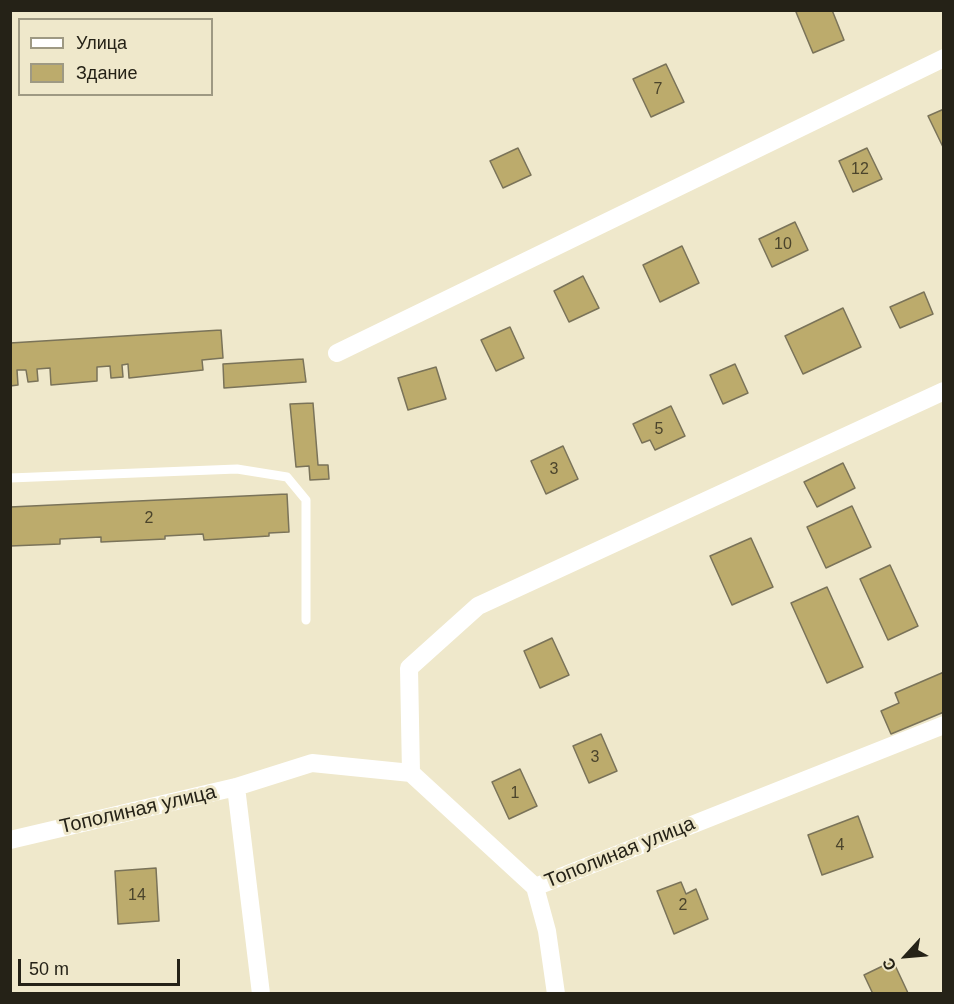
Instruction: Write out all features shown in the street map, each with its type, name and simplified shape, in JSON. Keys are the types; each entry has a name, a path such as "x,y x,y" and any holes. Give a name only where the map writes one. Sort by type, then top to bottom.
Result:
{"street":[{"path":"338,353 944,58"},
{"path":"411,773 410,668 477,606 944,391"},
{"name":"Тополиная улица","path":"10,840 236,787 312,763 411,773 535,887 944,725"},
{"path":"236,787 261,993"},
{"path":"535,887 547,931 556,993"}],"lane":[{"path":"10,478 237,469 287,477 306,500 306,620"}],"building":[{"path":"832,10 844,40 813,53 796,12"},
{"path":"666,64 684,102 651,117 633,79"},
{"path":"944,109 944,146 943,147 928,116"},
{"path":"518,148 531,175 503,188 490,161"},
{"path":"867,148 882,179 853,192 839,161"},
{"path":"795,222 808,250 772,267 759,239"},
{"path":"682,246 699,283 660,302 643,265"},
{"path":"583,276 599,308 569,322 554,291"},
{"path":"924,292 933,314 900,328 890,307"},
{"path":"843,308 861,347 803,374 785,336"},
{"path":"510,327 524,358 496,371 481,340"},
{"path":"221,330 223,358 202,360 203,370 129,378 128,364 122,365 123,377 111,378 110,366 97,367 97,381 51,385 50,368 37,369 38,381 28,382 26,370 17,370 18,385 10,386 10,343"},
{"path":"303,359 306,382 224,388 223,364"},
{"path":"735,364 748,393 723,404 710,375"},
{"path":"436,367 446,399 408,410 398,378"},
{"path":"313,403 318,465 328,465 329,479 310,480 309,466 296,467 290,404"},
{"path":"671,406 685,436 655,450 650,440 642,443 633,424"},
{"path":"563,446 578,479 546,494 531,461"},
{"path":"843,463 855,488 817,507 804,482"},
{"path":"287,494 289,532 269,533 269,536 204,540 203,534 165,536 165,539 101,542 101,537 60,539 60,544 10,546 10,507"},
{"path":"852,506 871,547 826,568 807,527"},
{"path":"751,538 773,587 732,605 710,556"},
{"path":"890,565 918,626 888,640 860,579"},
{"path":"827,587 863,667 827,683 791,603"},
{"path":"552,638 569,675 540,688 524,651"},
{"path":"944,672 944,712 891,734 881,711 899,703 895,693"},
{"path":"601,734 617,771 589,783 573,746"},
{"path":"520,769 537,806 509,819 492,782"},
{"path":"858,816 873,857 822,875 808,835"},
{"path":"156,868 159,921 118,924 115,871"},
{"path":"681,882 686,894 696,889 708,919 674,934 657,891"},
{"path":"893,961 908,993 873,994 864,975"}]}
